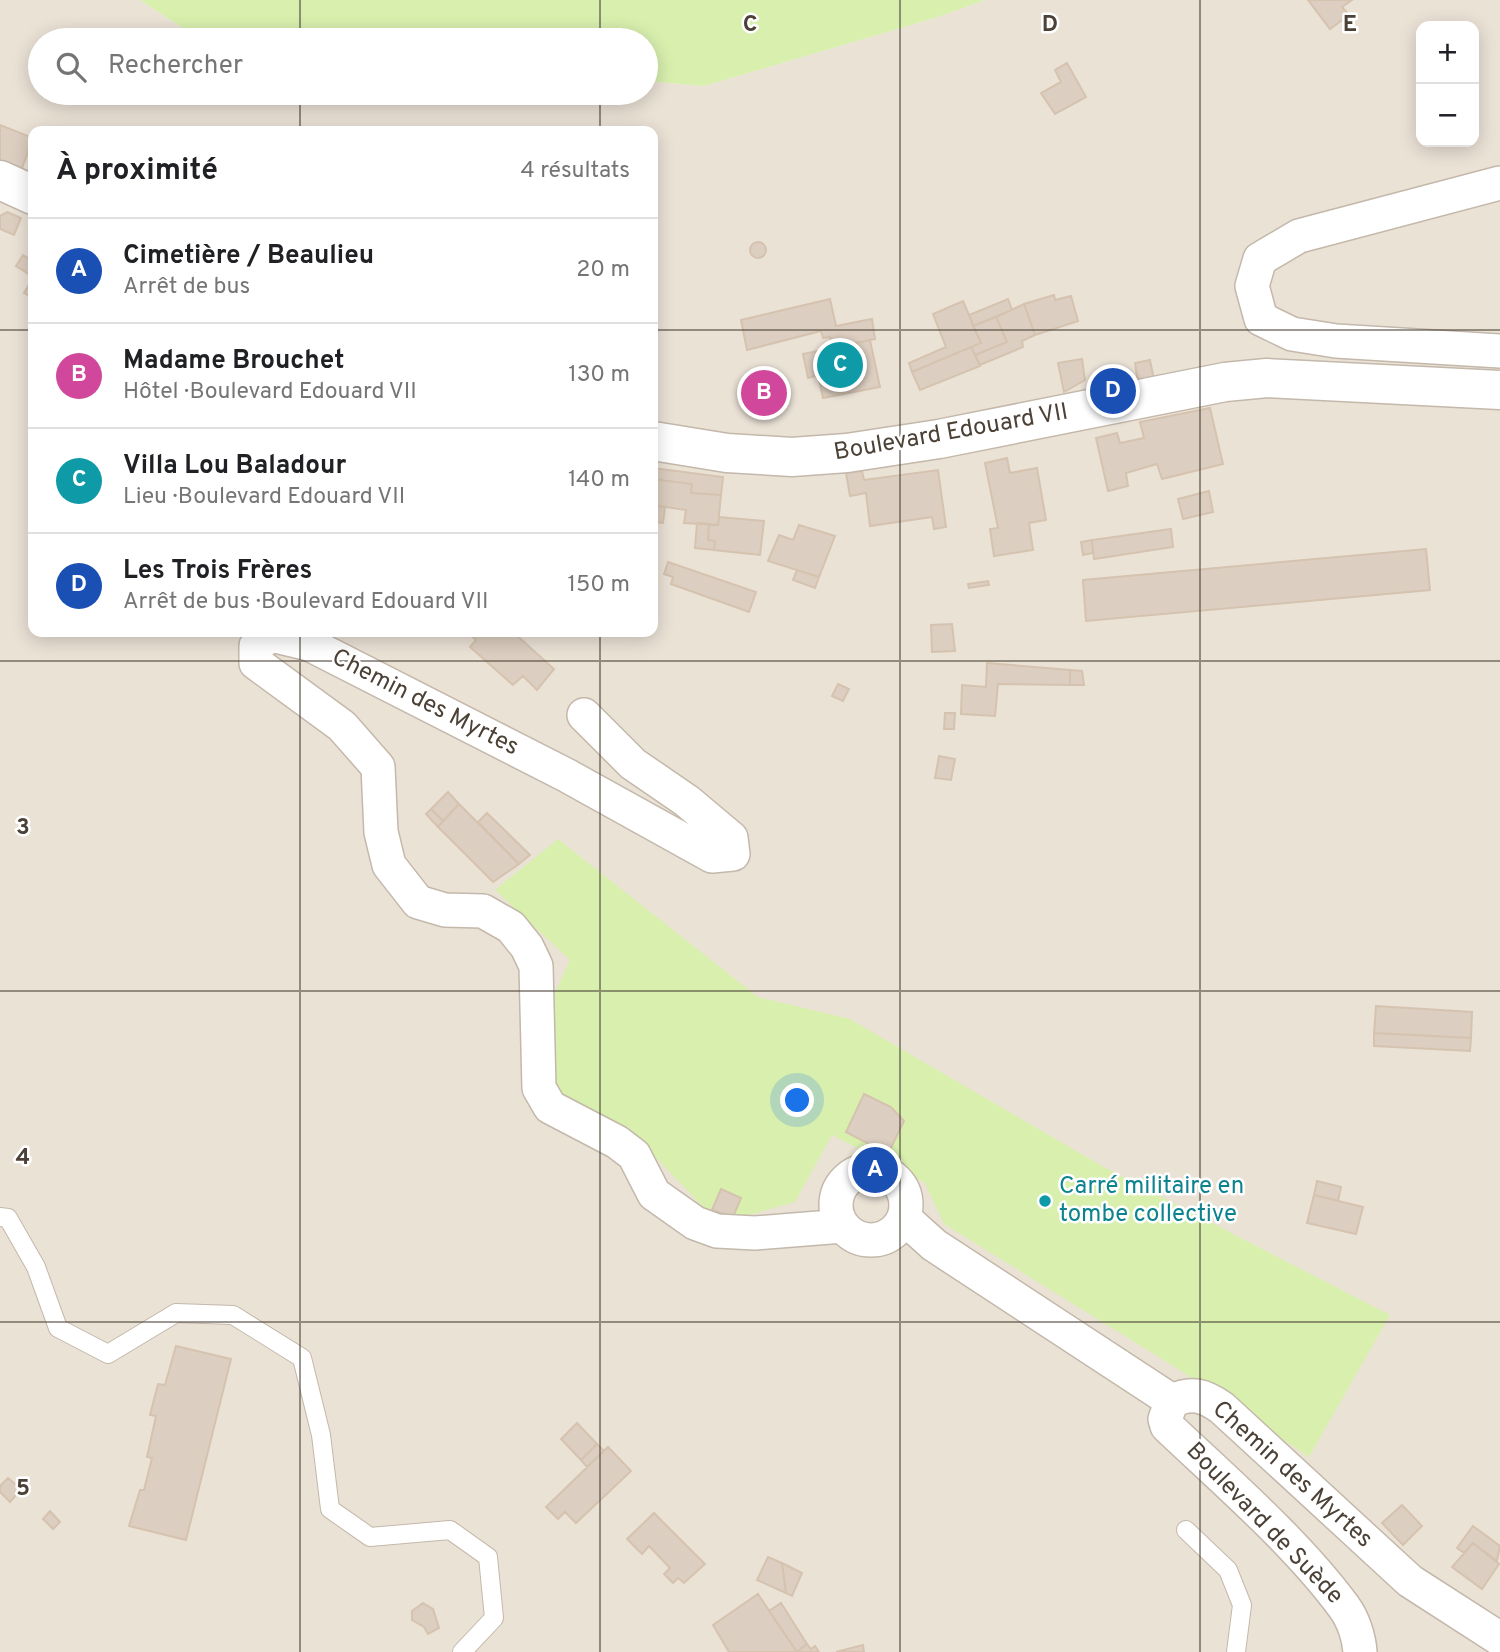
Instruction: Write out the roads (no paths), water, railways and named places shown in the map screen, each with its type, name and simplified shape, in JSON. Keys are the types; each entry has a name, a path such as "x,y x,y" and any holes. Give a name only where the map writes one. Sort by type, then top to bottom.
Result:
{"street":[{"path":"0,180 28,193"},
{"path":"1500,183 1299,236 1260,259 1252,286 1261,319 1292,334 1361,343 1500,351"},
{"name":"Boulevard Edouard VII","path":"658,442 727,453 792,457 847,453 939,439 1225,382 1267,378 1500,390"},
{"name":"Chemin des Myrtes","path":"268,637 256,646 256,663 342,726 378,767 381,832 389,865 418,902 445,910 482,911 510,927 527,947 536,966 538,1088 550,1107 617,1142 634,1155 654,1194 695,1223 718,1231 755,1233 843,1226"},
{"name":"Chemin des Myrtes","path":"279,637 309,644 566,775 712,856 733,854 731,838 687,801 633,764 584,715"},
{"path":"863,1170 887,1173 897,1180 905,1194 904,1218 888,1236 876,1240 852,1234 843,1226 837,1215 837,1195 843,1183 863,1170"},
{"path":"904,1218 934,1245 1172,1401"},
{"name":"Chemin des Myrtes","path":"1172,1401 1183,1395 1196,1394 1222,1408 1410,1581 1500,1639"},
{"name":"Boulevard de Suède","path":"1172,1401 1167,1412 1167,1426 1261,1514 1346,1609 1359,1639 1360,1652"}],"lane":[{"path":"0,1217 8,1218 36,1267 58,1328 108,1354 176,1314 199,1314 233,1315 302,1358 321,1435 330,1509 370,1537 450,1530 488,1557 494,1618 462,1652"},
{"path":"1186,1530 1228,1570 1242,1605 1236,1652"}],"place":[{"name":"Villa Lou Baladour","path":"840,365"},
{"name":"Les Trois Frères","path":"1113,391"},
{"name":"Madame Brouchet","path":"764,393"},
{"name":"Cimetière / Beaulieu","path":"875,1170"},
{"name":"Carré militaire en tombe collective","path":"1045,1201"}]}
